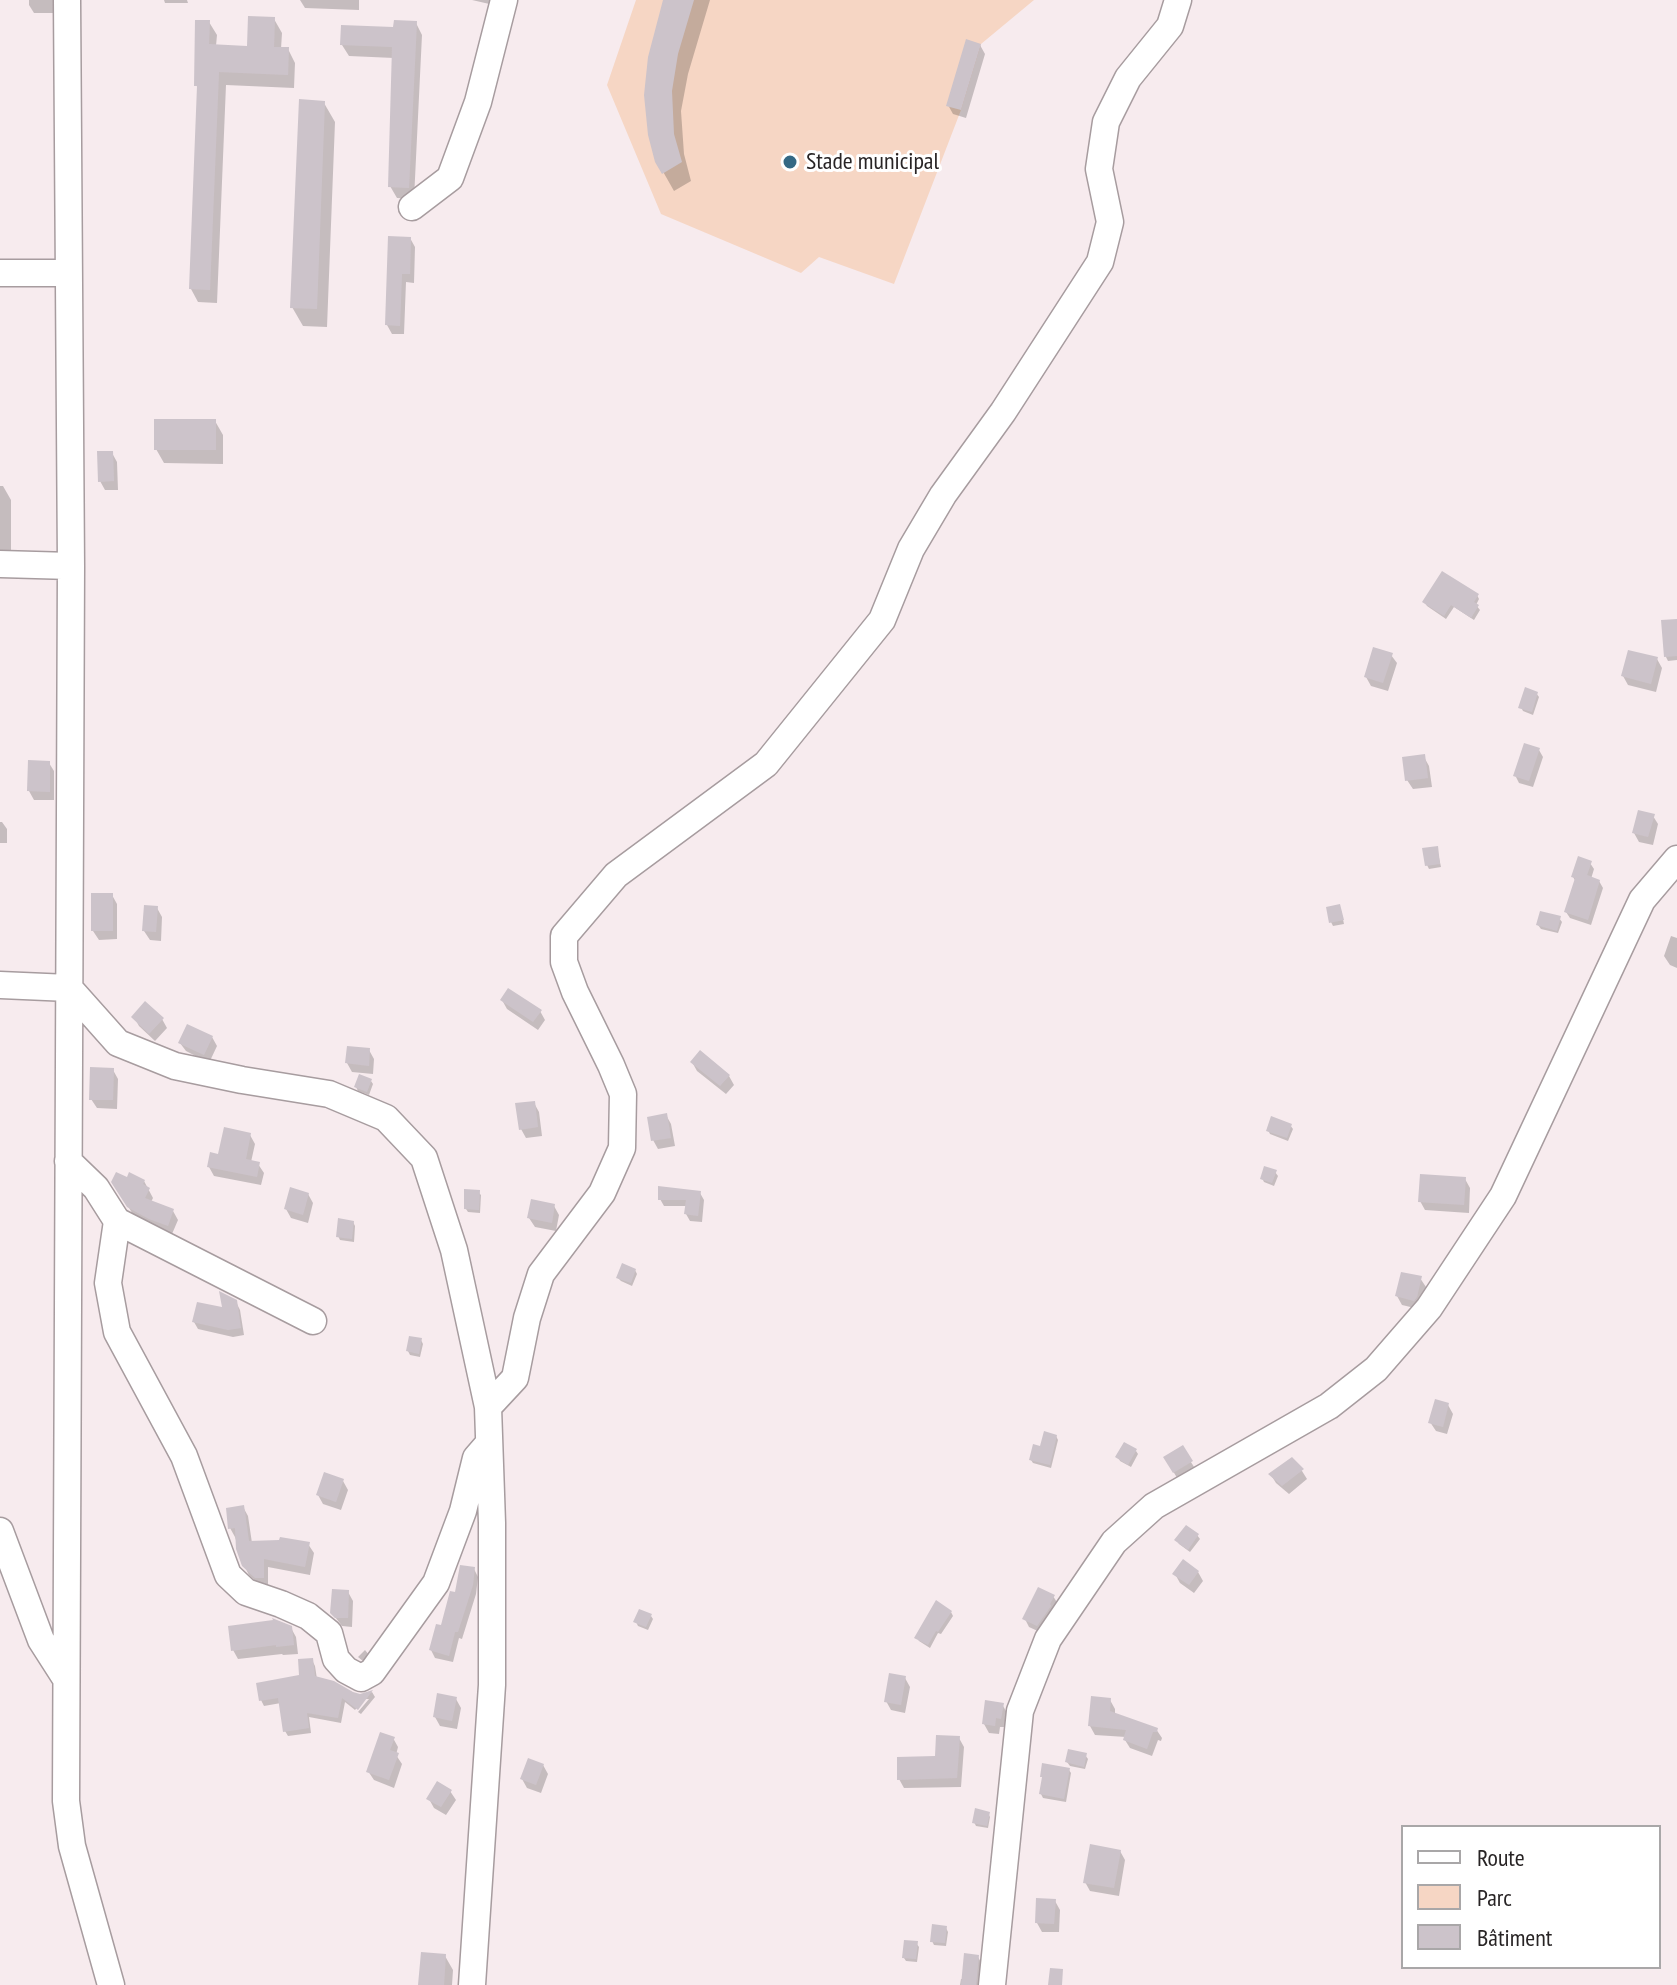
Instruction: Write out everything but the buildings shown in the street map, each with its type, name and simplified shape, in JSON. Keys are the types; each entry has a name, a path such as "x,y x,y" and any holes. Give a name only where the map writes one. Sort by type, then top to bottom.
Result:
{"street":[{"path":"67,0 71,566 66,1801 72,1846 111,1985"},
{"path":"412,207 450,178 478,102 504,0"},
{"path":"488,1407 515,1378 527,1318 541,1274 602,1193 622,1148 623,1094 575,992 564,962 564,936 616,875 766,764 882,620 911,549 943,495 1003,412 1100,262 1110,222 1099,169 1106,122 1128,78 1170,26 1178,0"},
{"path":"0,273 68,273"},
{"path":"0,564 71,566"},
{"path":"992,1985 1020,1711 1048,1639 1114,1542 1154,1506 1329,1406 1376,1369 1429,1308 1503,1196 1642,900 1677,859"},
{"path":"0,985 69,988 118,1043 175,1066 329,1094 386,1118 424,1158 454,1250 488,1407 492,1685 472,1985"},
{"path":"68,1161 96,1188 117,1221 313,1321"},
{"path":"117,1221 108,1283 117,1332 184,1456 228,1575 246,1592 308,1616 329,1633 336,1659 346,1670 361,1678 372,1672 436,1583 463,1511 476,1458 490,1442"},
{"path":"0,1531 41,1640 66,1679"}],"green space":[{"name":"Stade municipal","path":"636,0 1034,0 981,44 961,110 894,284 819,257 801,273 661,214 607,85"}],"place":[{"name":"Stade municipal","path":"790,162"}]}
